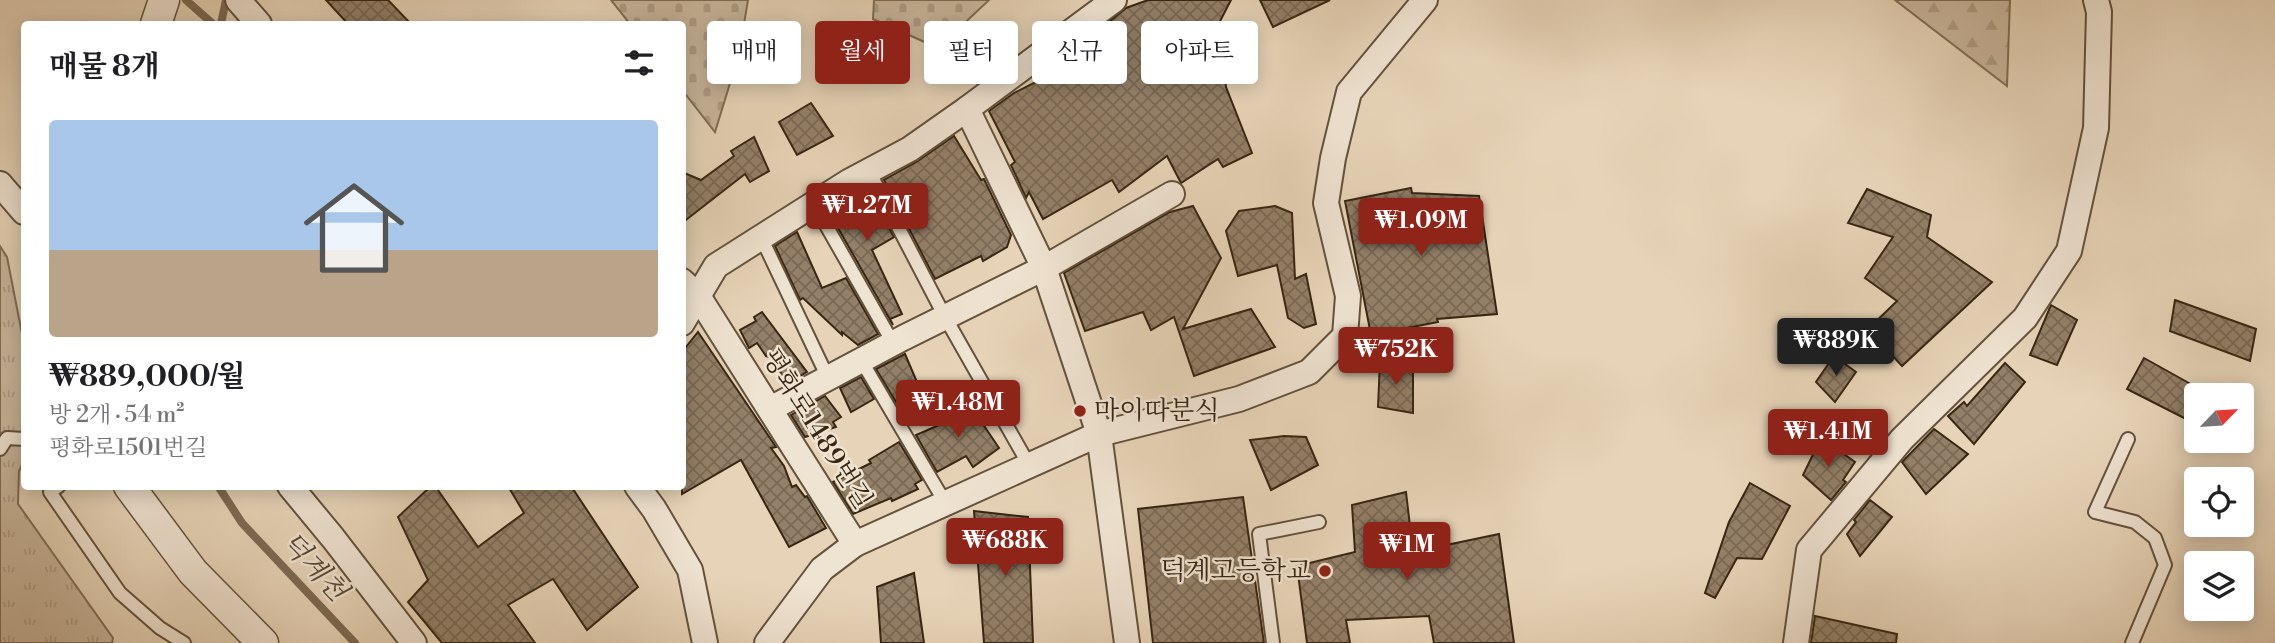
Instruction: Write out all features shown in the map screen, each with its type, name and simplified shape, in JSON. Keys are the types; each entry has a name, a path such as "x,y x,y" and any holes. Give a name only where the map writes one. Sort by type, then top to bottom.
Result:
{"street":[{"path":"690,289 716,266 761,237 910,149 1114,0"},
{"name":"평화로1489번길","path":"690,289 855,544 1100,434 1239,399 1309,372 1345,335 1348,296 1326,203 1333,158 1349,92 1425,0"},
{"path":"1796,643 1809,550 1902,439 2025,318 2069,251 2096,128 2099,12 2096,0"},
{"path":"967,109 1044,268 1100,434 1127,643"},
{"path":"770,409 893,343 1044,268 1172,194"},
{"path":"132,490 193,572 258,641"},
{"path":"293,490 414,643"},
{"path":"640,490 690,570 705,643"},
{"path":"767,643 822,569 855,544"}],"lane":[{"path":"869,171 945,317 1029,465"},
{"path":"814,204 893,343"},
{"path":"761,237 828,378"},
{"path":"861,360 946,504"},
{"path":"0,449 7,438 21,439"},
{"path":"2128,439 2095,512 2135,522 2155,538 2165,565 2132,643"},
{"path":"53,490 50,492 120,593 160,628 184,643"},
{"path":"1273,643 1259,534 1319,522"}],"green space":[{"path":"611,0 748,0 744,21 707,21 707,84 730,84 715,132 686,95 686,21 628,21"},
{"path":"874,0 989,0 967,21 924,21 924,42 910,36 910,21 873,19"},
{"path":"1895,0 2010,0 2007,86"},
{"path":"0,246 7,257 21,329 21,467 18,504 113,638 112,643 0,643"}],"building":[{"path":"326,0 388,0 408,21 345,21"},
{"path":"1148,0 1231,0 1220,21 1141,21 1141,84 1226,84 1252,153 1223,167 1218,159 1181,183 1167,156 1119,192 1112,180 1043,219 1029,192 1026,198 1011,165 1015,162 989,111 1032,84 1127,84 1127,21 1110,21 1126,8"},
{"path":"1260,0 1330,0 1273,27"},
{"path":"811,103 833,136 797,155 779,122"},
{"path":"954,136 981,180 984,179 1011,235 1007,247 983,261 981,256 935,279 884,180"},
{"path":"754,137 769,171 750,182 745,174 686,220 686,174 701,180 734,156 731,151"},
{"path":"868,188 894,237 872,250 902,314 890,319 893,325 829,212"},
{"path":"1411,188 1412,193 1479,196 1497,314 1437,319 1438,322 1371,335 1345,201"},
{"path":"1867,189 1931,215 1927,237 1992,282 1902,366 1868,329 1897,301 1865,278 1893,237 1848,223"},
{"path":"1193,206 1221,258 1183,329 1251,309 1275,347 1194,376 1174,317 1151,330 1143,312 1085,331 1064,273 1170,212"},
{"path":"1275,206 1292,213 1295,279 1306,274 1316,324 1304,328 1288,318 1277,265 1238,276 1226,231 1239,211"},
{"path":"797,232 822,288 846,278 878,334 858,345 842,332 842,335 803,298 800,300 775,246"},
{"path":"2175,300 2256,329 2250,361 2170,331"},
{"path":"2051,305 2077,320 2057,365 2030,355"},
{"path":"762,312 807,372 786,384 774,358 766,356 757,343 749,348 740,330 756,321 754,317"},
{"path":"698,332 776,447 771,448 784,466 792,487 796,485 805,497 807,496 826,528 789,547 741,460 682,494 682,490 686,490 686,347"},
{"path":"905,354 920,389 896,402 876,369"},
{"path":"1834,356 1856,372 1835,402 1816,382"},
{"path":"2144,358 2189,383 2184,383 2184,418 2127,389"},
{"path":"1380,361 1413,368 1413,413 1378,407"},
{"path":"2005,363 2025,382 1974,444 1948,416 1964,402 1967,406"},
{"path":"861,377 874,399 851,412 840,388"},
{"path":"825,396 841,417 833,422 836,427 805,437 791,415"},
{"path":"970,405 999,448 973,467 966,456 937,472 916,435 944,423 942,421"},
{"path":"1934,429 1968,454 1926,494 1902,462"},
{"path":"1284,436 1306,437 1318,465 1271,490 1250,440"},
{"path":"1821,438 1855,462 1843,480 1846,482 1831,500 1803,475"},
{"path":"899,442 922,480 915,484 918,489 853,514 833,482 871,463 869,460"},
{"path":"1750,483 1790,506 1762,559 1737,558 1715,598 1705,593 1729,522"},
{"path":"427,490 438,490 478,547 524,513 510,490 574,490 638,587 587,630 553,579 508,605 535,643 442,643 408,602 428,580 398,517"},
{"path":"1406,492 1413,552 1499,534 1514,643 1434,643 1429,616 1346,620 1350,643 1307,643 1297,566 1355,552 1352,505"},
{"path":"1243,497 1264,643 1153,643 1138,509"},
{"path":"1870,500 1892,517 1860,556 1847,534"},
{"path":"974,511 1028,517 1033,643 984,643"},
{"path":"914,573 924,643 881,643 877,587"},
{"path":"1815,616 1897,634 1896,643 1811,643"}],"waterway":[{"name":"덕계천","path":"186,0 210,21"},
{"path":"222,21 226,0"},
{"name":"덕계천","path":"221,490 242,523 355,643"}],"place":[{"name":"마이따분식","path":"1080,411"},
{"name":"덕계고등학교","path":"1325,571"}]}
